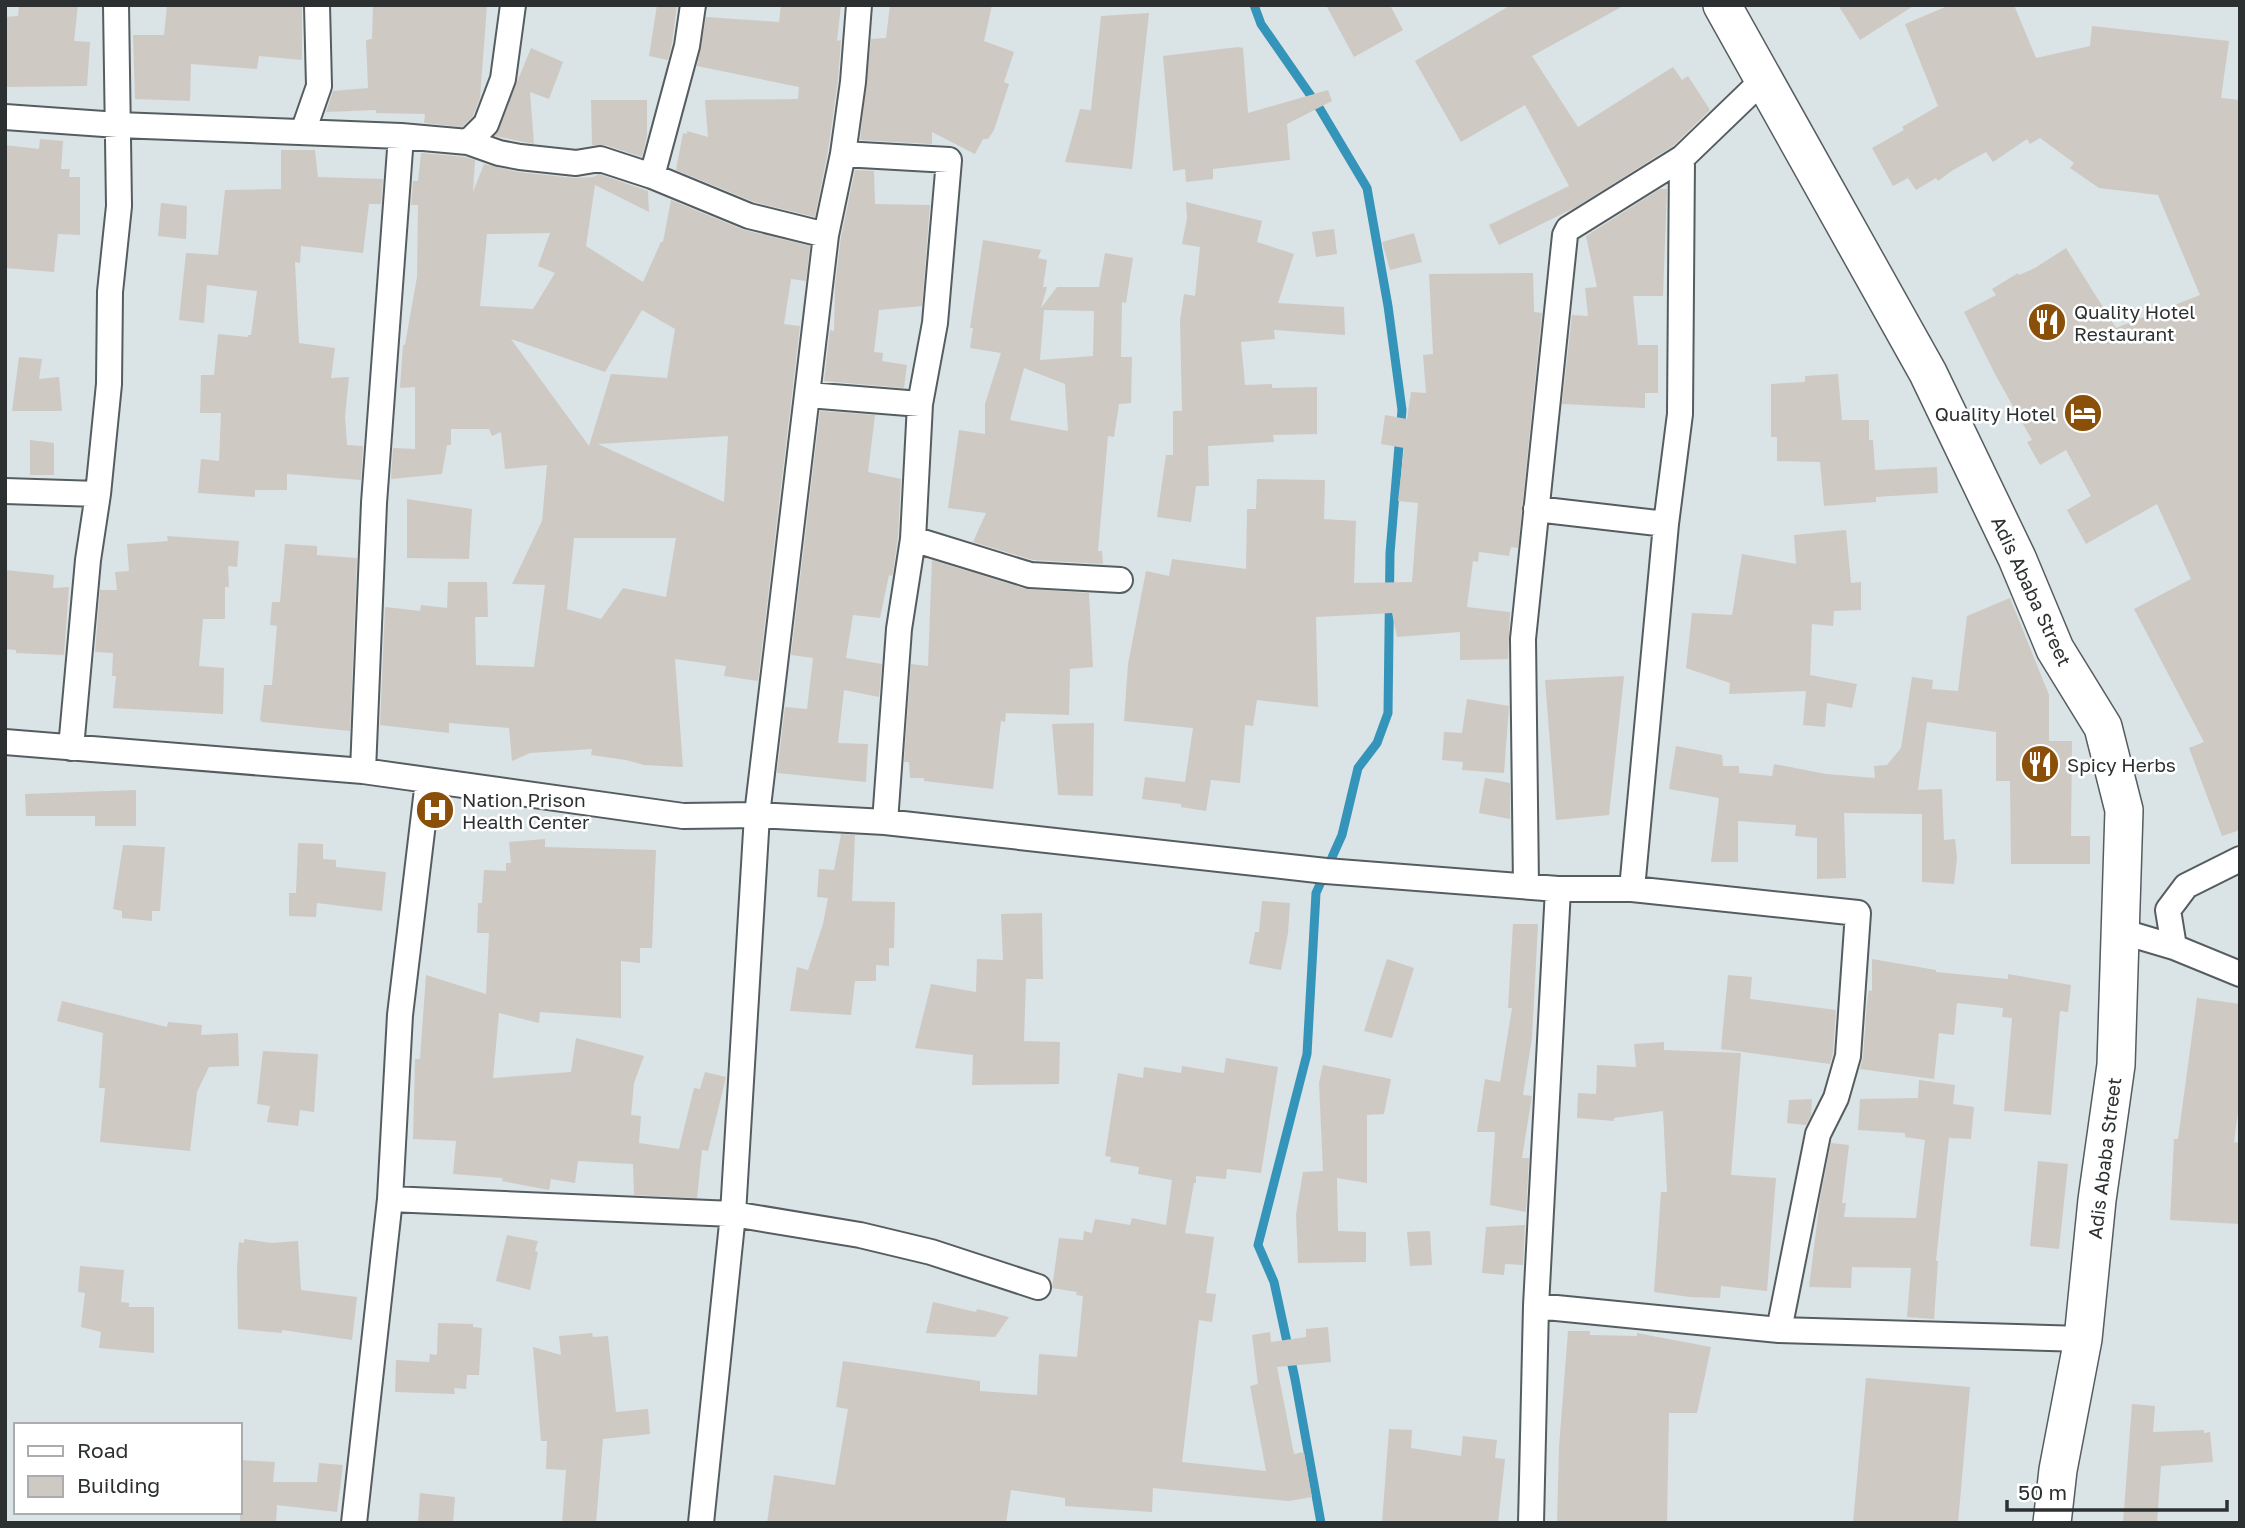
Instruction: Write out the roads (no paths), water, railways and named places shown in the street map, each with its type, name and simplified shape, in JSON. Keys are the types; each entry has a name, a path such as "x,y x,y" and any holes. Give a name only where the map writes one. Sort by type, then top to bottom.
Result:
{"street":[{"path":"71,748 88,560 98,494 109,384 110,292 119,206 116,5"},
{"path":"303,132 318,86 317,5"},
{"path":"468,142 486,124 503,79 513,5"},
{"path":"652,176 687,46 693,5"},
{"path":"701,1523 733,1214 757,816 826,235 844,154 859,5"},
{"name":"Adis Ababa Street","path":"1722,5 1928,373 2017,558 2055,649 2103,727 2124,810 2116,1065 2083,1339 2058,1470 2052,1523"},
{"path":"1526,887 1523,639 1565,235 1568,229 1682,158 1763,80"},
{"path":"5,117 118,125 401,136 468,142 520,157 576,163 600,159 652,176 749,216 826,235"},
{"path":"363,771 373,516 401,136"},
{"path":"844,154 949,160 934,324 920,404 913,539 899,629 885,822"},
{"path":"1632,889 1666,524 1681,414 1682,158"},
{"path":"808,395 920,404"},
{"path":"5,491 98,494"},
{"path":"1536,509 1666,524"},
{"path":"913,539 1030,575 1120,580"},
{"path":"5,743 363,771 683,816 757,816 885,822 1326,871 1558,889 1632,889 1858,913 1848,1056 1836,1098 1818,1134 1779,1330"},
{"path":"354,1523 390,1199 400,1015 428,781"},
{"path":"2174,947 2168,910 2186,886 2240,859"},
{"path":"1531,1523 1536,1306 1558,889"},
{"path":"2120,931 2174,947 2240,974"},
{"path":"390,1199 733,1214 860,1235 931,1252 1038,1287"},
{"path":"1536,1306 1779,1330 2083,1339"}],"waterway":[{"path":"1254,5 1261,24 1320,109 1367,188 1388,306 1402,410 1390,553 1388,713 1377,743 1358,768 1342,835 1316,893 1307,1054 1258,1245 1274,1282 1321,1523"}],"place":[{"name":"Quality Hotel Restaurant","path":"2047,322"},
{"name":"Quality Hotel","path":"2083,413"},
{"name":"Spicy Herbs","path":"2040,764"},
{"name":"Nation Prison Health Center","path":"435,810"}]}
